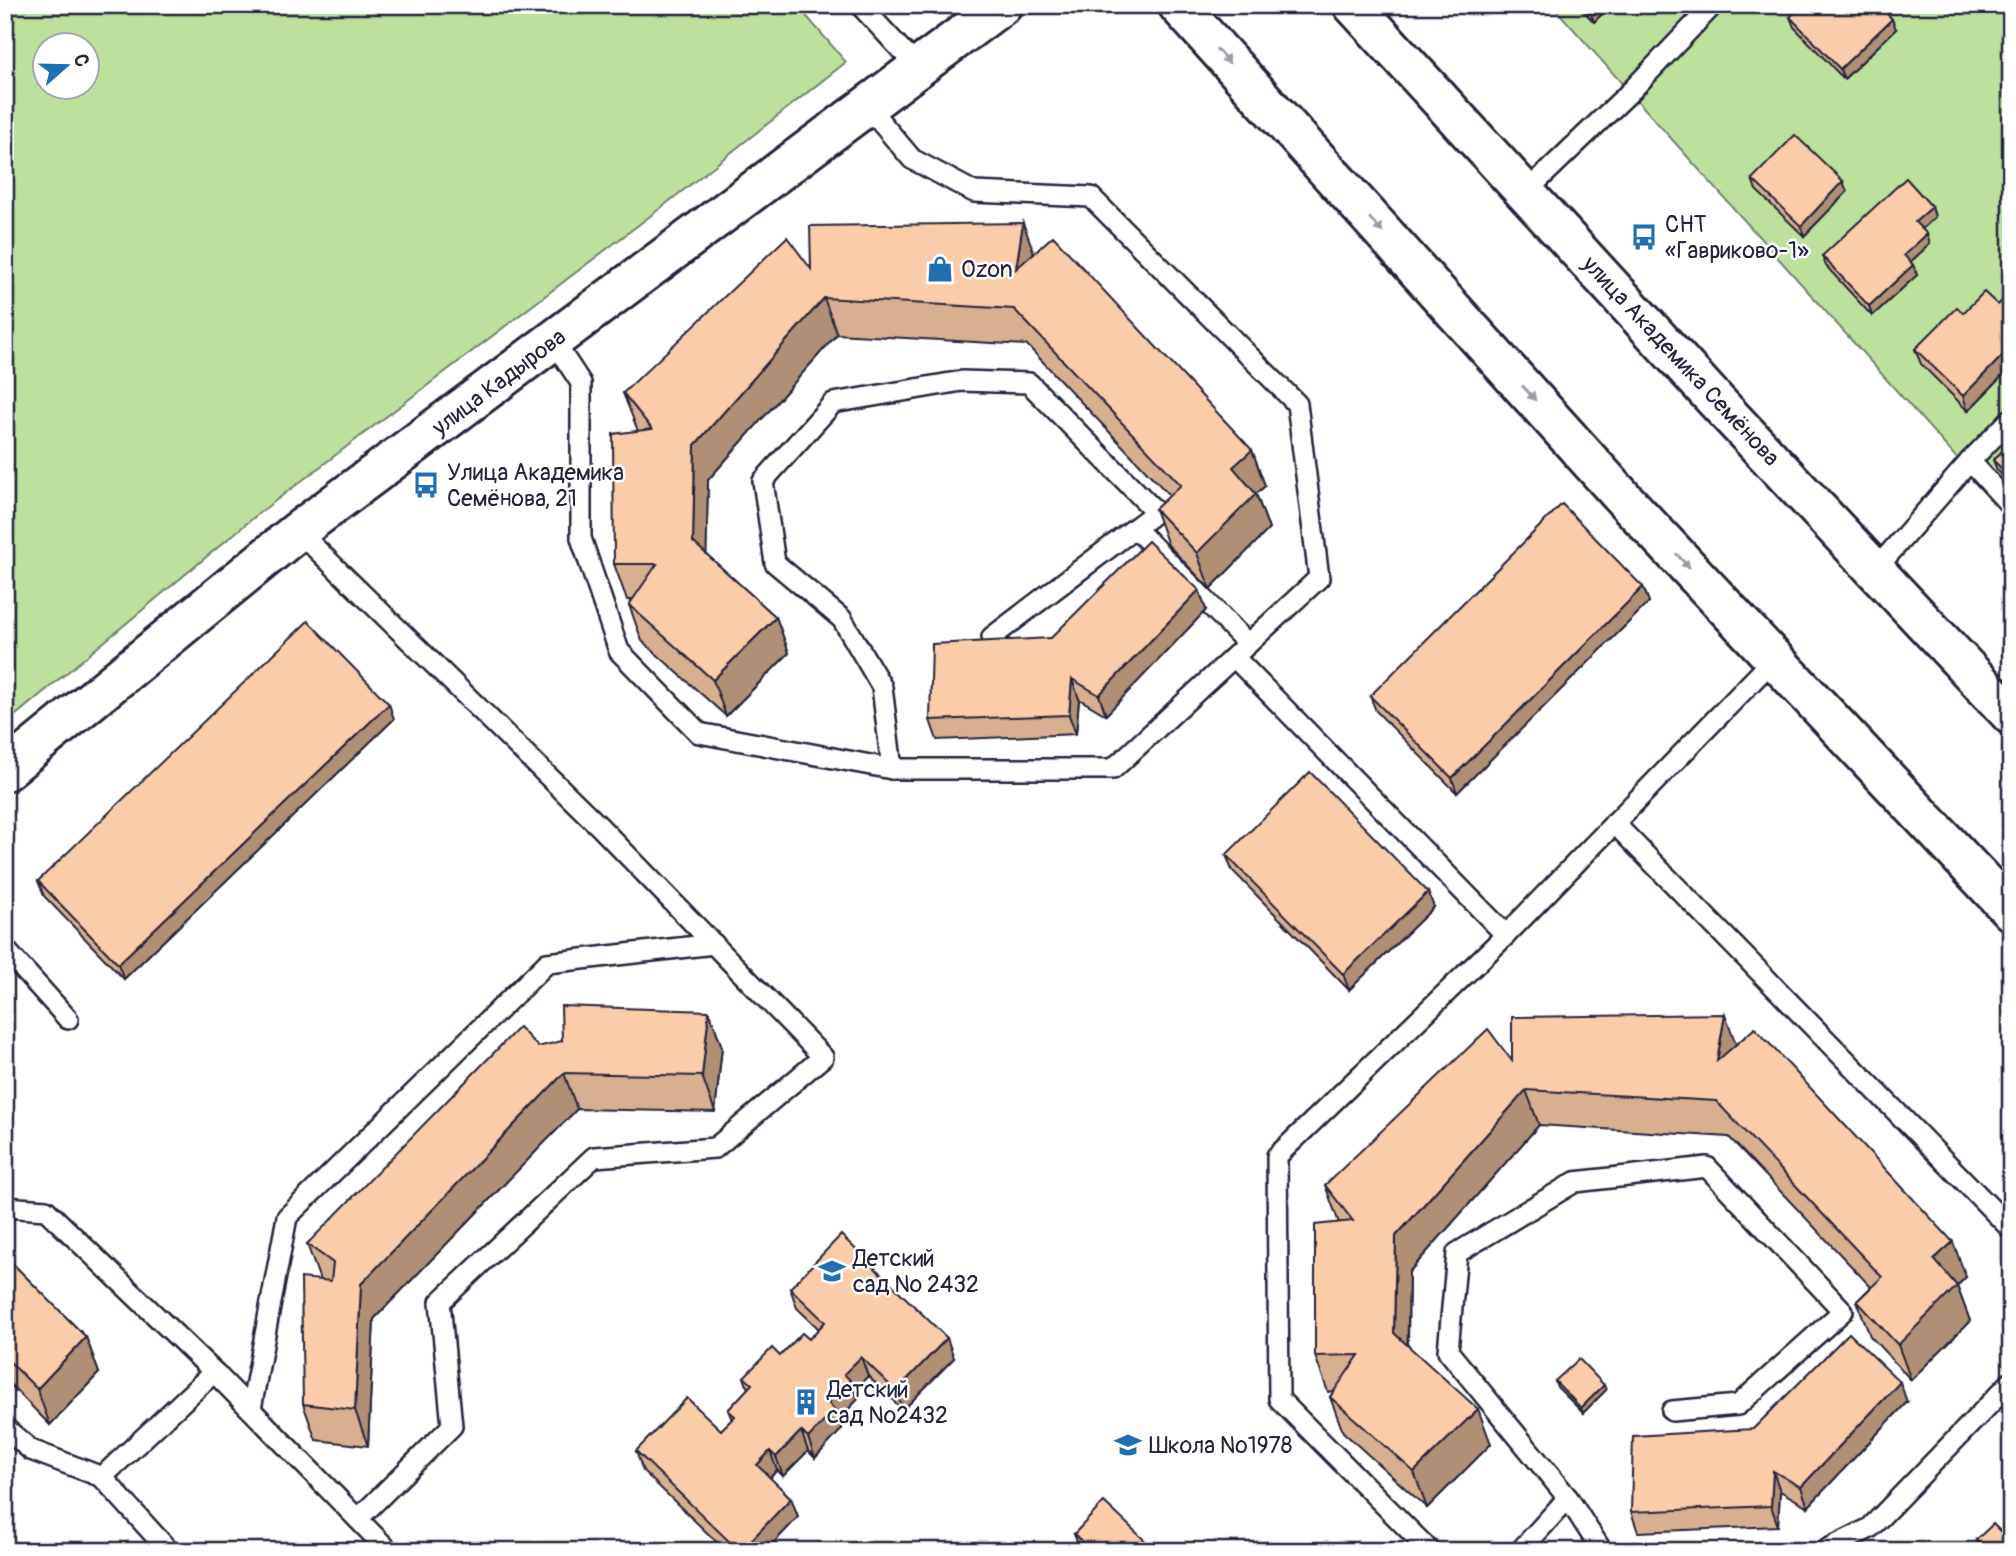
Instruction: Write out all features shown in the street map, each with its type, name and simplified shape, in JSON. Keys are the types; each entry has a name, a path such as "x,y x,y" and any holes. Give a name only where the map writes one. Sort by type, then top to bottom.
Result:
{"street":[{"name":"улица Кадырова","path":"5,771 298,531 1002,5"},
{"path":"1178,5 1624,499 2011,911"},
{"name":"улица Академика Семёнова","path":"1353,5 2011,715"}],"lane":[{"path":"860,5 919,69"},
{"path":"1525,193 1713,5"},
{"path":"554,342 581,383 580,538 619,651 699,733 892,769 1113,769 1319,578 1297,404 1091,197 974,192 912,159 868,107"},
{"path":"892,769 882,687 842,619 775,563 763,481 832,403 962,381 1029,383 1156,512 992,637"},
{"path":"1875,570 1970,461 2011,419"},
{"path":"1970,461 2011,506"},
{"path":"1135,528 1248,644"},
{"path":"298,531 600,827 823,1057 715,1149 594,1157 440,1302 452,1426 358,1519"},
{"path":"1234,657 1506,935"},
{"path":"1430,1551 1279,1399 1277,1156 1506,935 1775,658"},
{"path":"1614,823 2011,1229"},
{"path":"251,1409 287,1217 547,963 714,944"},
{"path":"5,949 68,1019"},
{"path":"1602,1551 1568,1498 1448,1351 1457,1253 1575,1182 1707,1167 1843,1311 1738,1405 1672,1411"},
{"path":"5,1207 46,1210 214,1372 389,1551"},
{"path":"102,1477 214,1372"},
{"path":"1824,1551 1870,1528 2011,1382"},
{"path":"5,1428 31,1450 102,1477 169,1551"},
{"path":"1520,1551 1568,1498"}],"green space":[{"path":"5,5 797,5 846,62 662,207 258,514 5,724"},
{"path":"1552,5 2011,5 2011,519"}],"building":[{"path":"1584,5 1597,5 1590,11"},
{"path":"1802,5 1879,5 1892,19 1840,69 1790,17"},
{"path":"1795,135 1843,181 1801,226 1752,179"},
{"path":"1906,178 1932,207 1915,222 1927,234 1904,255 1913,265 1869,306 1822,256"},
{"path":"1023,223 1016,269 1053,236 1252,450 1233,467 1256,494 1197,553 1155,509 1181,485 1014,309 824,298 695,445 693,542 776,617 713,680 629,605 657,564 614,564 613,434 652,429 623,393 787,237 811,269 810,226"},
{"path":"1984,292 1998,305 2011,292 2011,347 1963,396 1915,349 1957,307 1963,313"},
{"path":"2011,443 2011,478 1993,460"},
{"path":"1562,504 1643,587 1452,778 1370,696"},
{"path":"1148,541 1199,590 1099,695 1072,679 1069,715 930,720 932,644 1051,638"},
{"path":"308,621 389,704 118,964 38,881"},
{"path":"1310,772 1428,892 1343,974 1226,855"},
{"path":"561,1006 709,1011 702,1076 564,1073 361,1284 355,1410 303,1404 301,1278 331,1281 333,1263 307,1244 519,1027 538,1047 562,1041"},
{"path":"1725,1014 1717,1061 1755,1028 1953,1242 1934,1259 1957,1286 1898,1345 1857,1301 1882,1277 1716,1101 1526,1090 1396,1236 1394,1333 1478,1409 1414,1472 1330,1397 1359,1355 1315,1356 1315,1225 1353,1221 1325,1185 1488,1029 1512,1061 1512,1017"},
{"name":"Детский сад №2432","path":"841,1235 947,1338 896,1391 861,1357 844,1374 850,1380 828,1403 835,1410 808,1438 801,1431 776,1457 770,1451 757,1465 791,1498 739,1551 636,1451 687,1398 721,1430 735,1416 728,1410 752,1384 744,1377 772,1348 780,1356 802,1333 809,1339 825,1322 790,1288"},
{"path":"5,1256 86,1337 37,1389 5,1357"},
{"path":"1849,1333 1900,1382 1801,1487 1773,1471 1771,1506 1631,1512 1633,1436 1753,1429"},
{"path":"1579,1359 1604,1385 1581,1408 1555,1381"},
{"path":"1104,1502 1156,1551 1093,1551 1074,1534"},
{"path":"1993,1524 2011,1542 2010,1551 1986,1551 1976,1540"},
{"path":"1034,1541 1044,1551 1025,1551"}],"place":[{"name":"СНТ «Гавриково-1»","path":"1644,237"},
{"name":"Ozon","path":"940,269"},
{"name":"Улица Академика Семёнова, 21","path":"426,485"},
{"name":"Детский сад № 2432","path":"832,1271"},
{"name":"Детский сад №2432","path":"806,1402"},
{"name":"Школа №1978","path":"1128,1445"}]}
